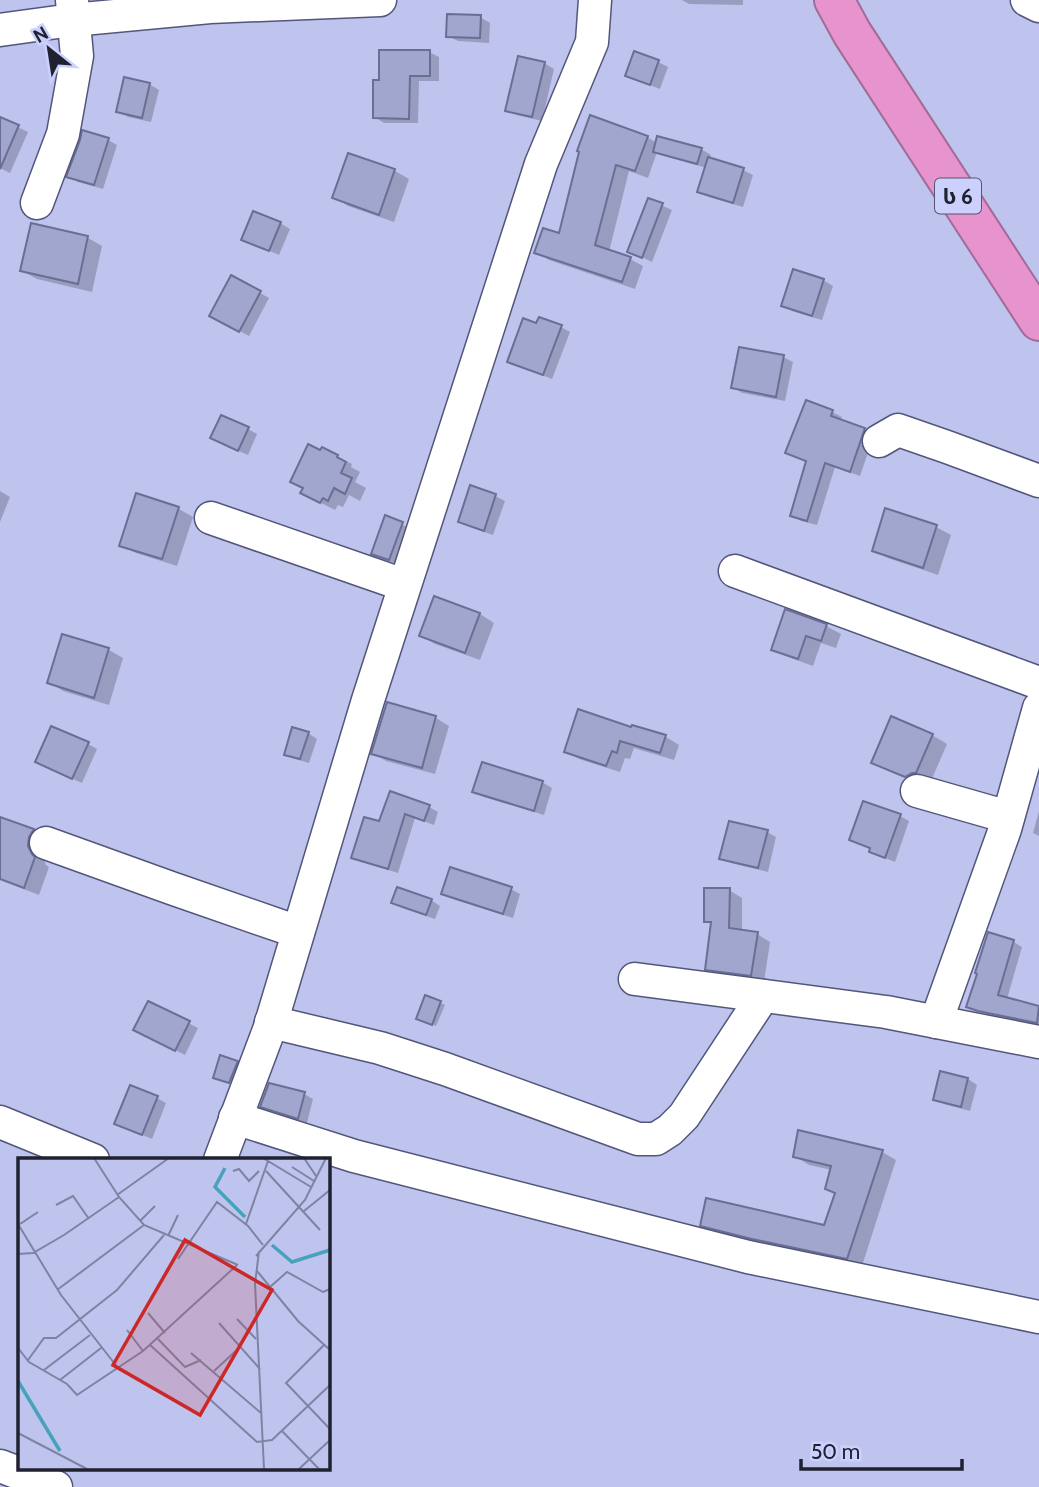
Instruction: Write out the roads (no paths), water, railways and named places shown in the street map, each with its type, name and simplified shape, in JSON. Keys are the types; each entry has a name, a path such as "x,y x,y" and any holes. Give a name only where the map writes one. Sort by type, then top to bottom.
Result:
{"highway":[{"name":"ს 6","path":"817,0 844,37 876,71"},
{"name":"ს 6","path":"834,0 876,71 1039,321"}],"street":[{"path":"0,30 72,10 380,0"},
{"path":"221,1158 271,1021 404,585 541,164 592,42 595,0"},
{"path":"1027,0 1039,6"},
{"path":"37,203 62,134 77,57 72,10"},
{"path":"879,441 898,430 1039,481"},
{"path":"211,517 404,585"},
{"path":"735,571 1039,683"},
{"path":"936,1022 1008,817 1039,708"},
{"path":"917,791 1008,817"},
{"path":"46,843 298,932"},
{"path":"635,979 886,1013 1039,1042"},
{"path":"271,1021 380,1048 638,1139 656,1139 684,1116 763,996"},
{"path":"236,1118 354,1156 722,1250 1039,1317"},
{"path":"0,1122 88,1158"},
{"path":"0,1466 56,1487"},
{"path":"65,1487 74,1470"}]}
